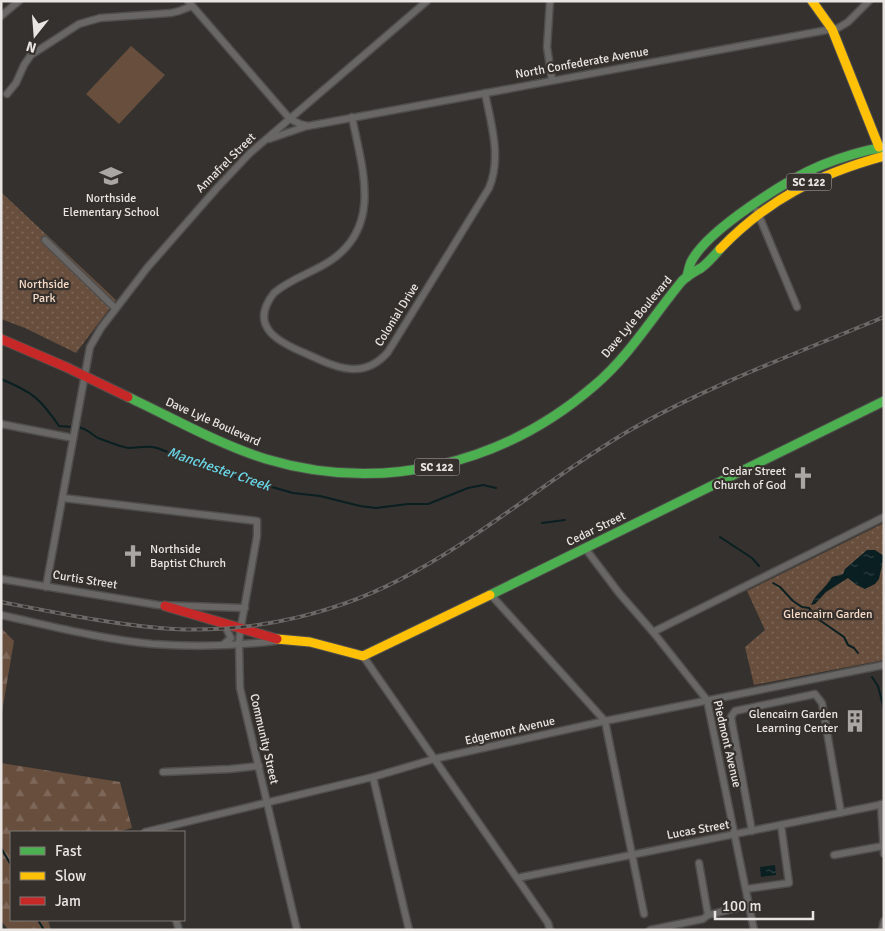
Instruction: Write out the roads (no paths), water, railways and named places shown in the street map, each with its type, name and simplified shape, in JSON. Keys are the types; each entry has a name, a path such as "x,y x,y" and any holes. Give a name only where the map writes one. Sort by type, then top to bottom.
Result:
{"main road":[{"path":"812,1 832,29 881,147"},
{"name":"Dave Lyle Boulevard","path":"686,277 691,262 711,238 754,204 789,180 840,158 881,147"},
{"name":"Dave Lyle Boulevard","path":"1,339 38,353 221,441 266,458 289,465 336,472 377,474 416,470 459,461 501,445 522,435 568,406 602,378 620,360 686,277 702,267 720,248 759,214 794,189 820,177 844,167 883,158"},
{"name":"Cedar Street","path":"363,656 883,403"},
{"name":"Curtis Street","path":"165,606 259,635 315,643 363,656"}],"street":[{"path":"1,16 20,1"},
{"name":"Annafrel Street","path":"46,586 90,347 101,328 172,237 217,188 265,140 427,1"},
{"path":"550,1 547,47 552,80"},
{"name":"North Confederate Avenue","path":"265,140 308,126 352,117 832,29 843,26 869,1"},
{"path":"7,94 16,83 31,55 79,24 100,18 179,12 190,4 290,119 308,126"},
{"name":"Colonial Drive","path":"352,117 366,193 364,214 358,231 346,248 335,258 274,293 268,302 265,313 268,330 280,342 339,368 352,370 371,366 388,352 489,188 495,169 496,155 484,93"},
{"path":"881,147 883,158"},
{"path":"754,204 797,307"},
{"path":"45,240 115,308"},
{"path":"1,424 72,438"},
{"name":"Community Street","path":"63,498 258,521 239,644 240,688 297,930"},
{"path":"653,632 884,517"},
{"name":"Piedmont Avenue","path":"585,548 619,593 707,700 754,930"},
{"name":"Curtis Street","path":"1,579 165,606 245,608"},
{"path":"491,595 605,720 644,914"},
{"path":"1,615 132,642 180,645 239,644 284,640"},
{"path":"225,624 234,632 239,644"},
{"path":"224,644 231,638 230,633 223,625 225,624"},
{"path":"239,644 245,636 259,635"},
{"path":"363,656 548,923 550,930"},
{"name":"Edgemont Avenue","path":"149,831 372,777 434,759 605,720 884,664"},
{"path":"752,831 731,717 736,711 815,694 822,703 841,813"},
{"path":"163,772 259,766"},
{"path":"372,777 409,930"},
{"path":"882,804 882,846 884,854"},
{"name":"Lucas Street","path":"517,878 882,804"},
{"path":"747,892 789,883 781,825"},
{"path":"834,855 882,846"},
{"path":"699,863 708,915"},
{"path":"650,930 674,927 703,919 708,915 750,906"},
{"path":"882,930 884,921"}],"water":[{"path":"867,550 875,550 884,556 879,579 875,584 865,589 848,578 826,592 815,604 811,605 832,577 843,574 845,569"},
{"path":"775,865 776,875 761,877 760,867"}],"waterway":[{"name":"Manchester Creek","path":"1,379 28,392 40,402 59,426 73,427"},
{"name":"Manchester Creek","path":"77,427 86,430 98,438 129,448 157,448 230,475 293,493 320,496 360,506 376,508 408,504 428,504 468,488 483,485 496,488"},
{"path":"542,523 565,520"},
{"path":"720,537 752,558 759,566"},
{"path":"773,583 780,587 793,601 802,607 809,608 818,619 844,637 848,645 858,653"},
{"path":"872,677 878,686 884,709"},
{"path":"1,848 10,863"},
{"path":"39,921 44,930"}],"railway":[{"path":"1,602 108,622 173,629 236,628 267,624 328,609 386,586 442,556 604,446 662,413 756,369 884,317"}],"place":[{"name":"Northside Elementary School","path":"111,176"},
{"name":"Cedar Street Church of God","path":"803,478"},
{"name":"Northside Baptist Church","path":"133,556"},
{"name":"Glencairn Garden Learning Center","path":"855,721"}],"park label":[{"name":"Northside Park","path":"44,291"},
{"name":"Glencairn Garden","path":"828,614"}]}
